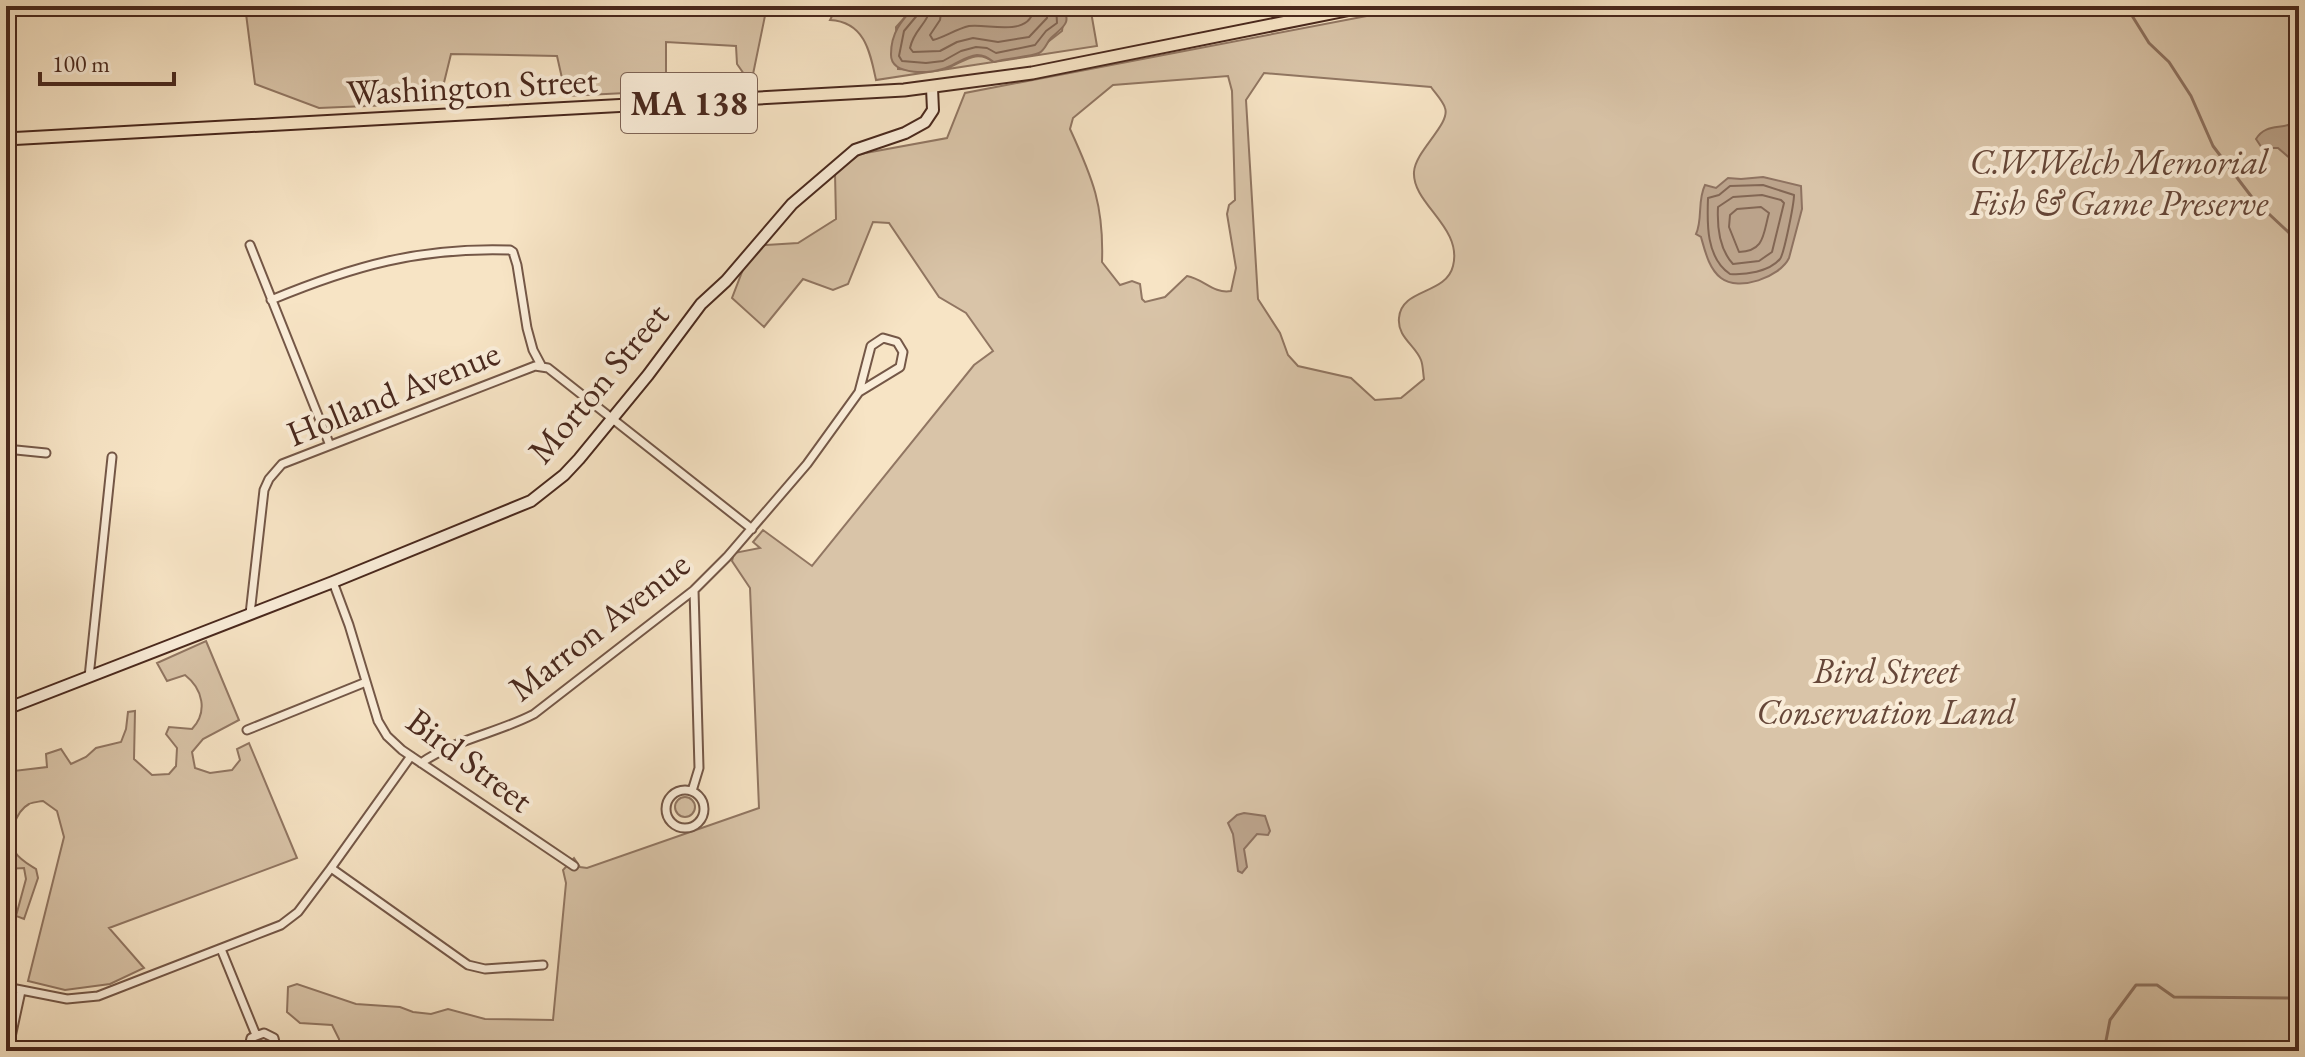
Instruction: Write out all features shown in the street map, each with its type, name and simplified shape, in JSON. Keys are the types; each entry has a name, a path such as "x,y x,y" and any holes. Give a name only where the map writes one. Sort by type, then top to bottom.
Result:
{"main road":[{"name":"Washington Street","path":"6,139 932,88 1023,75 1366,6"}],"street":[{"name":"Morton Street","path":"6,709 531,501 564,475 613,419 701,304 726,281 792,204 850,154 867,144 905,133 925,122 933,110 932,88"},
{"path":"250,245 329,443"},
{"path":"271,300 322,279 379,261 468,250 510,250 513,252 527,328 541,365"},
{"path":"883,338 897,342 903,352 900,367 859,392 871,346 883,338"},
{"name":"Holland Avenue","path":"250,614 262,506 275,469 291,458 329,443 523,369 541,365 752,529"},
{"name":"Marron Avenue","path":"421,763 434,753 515,724 534,714 694,590 752,529 807,464 859,392"},
{"path":"6,449 46,453"},
{"path":"89,677 112,457"},
{"name":"Bird Street","path":"333,582 378,721 387,736 421,763 574,866"},
{"path":"692,791 699,768 694,590"},
{"path":"247,730 366,682"},
{"path":"6,987 67,999 98,996 289,920 307,902 411,756"},
{"path":"680,791 692,791 704,806 701,819 691,827 679,827 668,819 667,802 680,791"},
{"path":"331,868 468,965 485,969 543,965"},
{"path":"221,949 256,1035"},
{"path":"8,1051 21,991"},
{"path":"248,1051 248,1043 256,1035 264,1033 272,1036 277,1051"}],"green space":[{"path":"245,6 767,6 751,84 737,64 736,46 666,42 666,91 566,96 557,56 451,54 439,103 319,108 255,84"},
{"path":"837,6 915,6 896,27 898,69 945,69 975,56 994,62 876,80 868,49 858,32 842,22 830,20"},
{"path":"1062,6 1090,6 1097,46 998,61 1031,55 1062,31 1065,11"},
{"name":"Bird Street Conservation Land","path":"1419,6 2299,6 2299,1051 340,1051 339,1039 332,1025 300,1023 287,1012 288,987 297,984 356,1004 400,1007 431,1014 448,1009 485,1019 553,1020 566,883 563,870 574,858 580,867 587,868 759,808 750,588 732,561 734,553 760,548 753,542 763,530 812,566 974,365 993,351 966,313 939,297 889,223 873,222 848,284 833,290 803,279 764,327 732,298 752,246 798,243 836,219 835,173 860,154 947,138 965,93","holes":["1264,73 1431,87 1444,105 1443,122 1420,155 1414,172 1421,195 1451,239 1453,266 1442,282 1407,301 1402,308 1399,325 1421,360 1424,379 1401,398 1375,400 1351,378 1298,366 1288,355 1280,333 1258,299 1246,100","1228,76 1232,91 1235,200 1229,205 1227,214 1236,268 1231,291 1219,290 1187,276 1165,297 1145,302 1140,284 1132,281 1120,285 1102,262 1099,208 1091,178 1070,129 1073,118 1113,85"]},
{"path":"206,641 239,720 203,739 192,752 195,768 210,773 232,770 240,760 237,749 249,743 297,858 109,928 144,968 110,984 65,990 28,981 64,837 57,811 43,801 29,804 20,812 12,833 12,846 24,862 36,869 38,878 24,919 16,916 26,879 24,868 6,869 6,760 10,759 14,771 47,767 46,754 61,749 71,764 96,748 121,742 128,712 135,711 134,759 152,775 169,774 176,766 177,748 166,734 169,727 192,729 202,708 196,687 185,675 167,681 157,663"},
{"path":"685,797 692,800 695,807 692,814 685,817 678,814 675,807 678,800"}],"water":[{"path":"915,6 1062,6 1066,21 1039,53 994,62 977,55 941,69 914,72 898,67 891,54 898,28"},
{"path":"2299,119 2299,166 2278,148 2262,148 2256,139 2265,130"},
{"path":"1763,177 1801,186 1802,209 1789,258 1777,271 1758,280 1729,282 1713,270 1701,237 1696,234 1703,191 1705,185 1716,188 1728,178"},
{"path":"1244,813 1265,816 1270,831 1268,835 1257,834 1244,849 1247,867 1242,873 1238,871 1233,834 1228,823"}],"waterway":[{"path":"2126,6 2149,43 2169,62 2191,96 2213,146 2254,200 2299,242"},
{"path":"2104,1051 2110,1020 2136,985 2157,985 2174,997 2299,998"}],"park label":[{"name":"C.W.Welch Memorial Fish & Game Preserve","path":"2119,182"}]}
